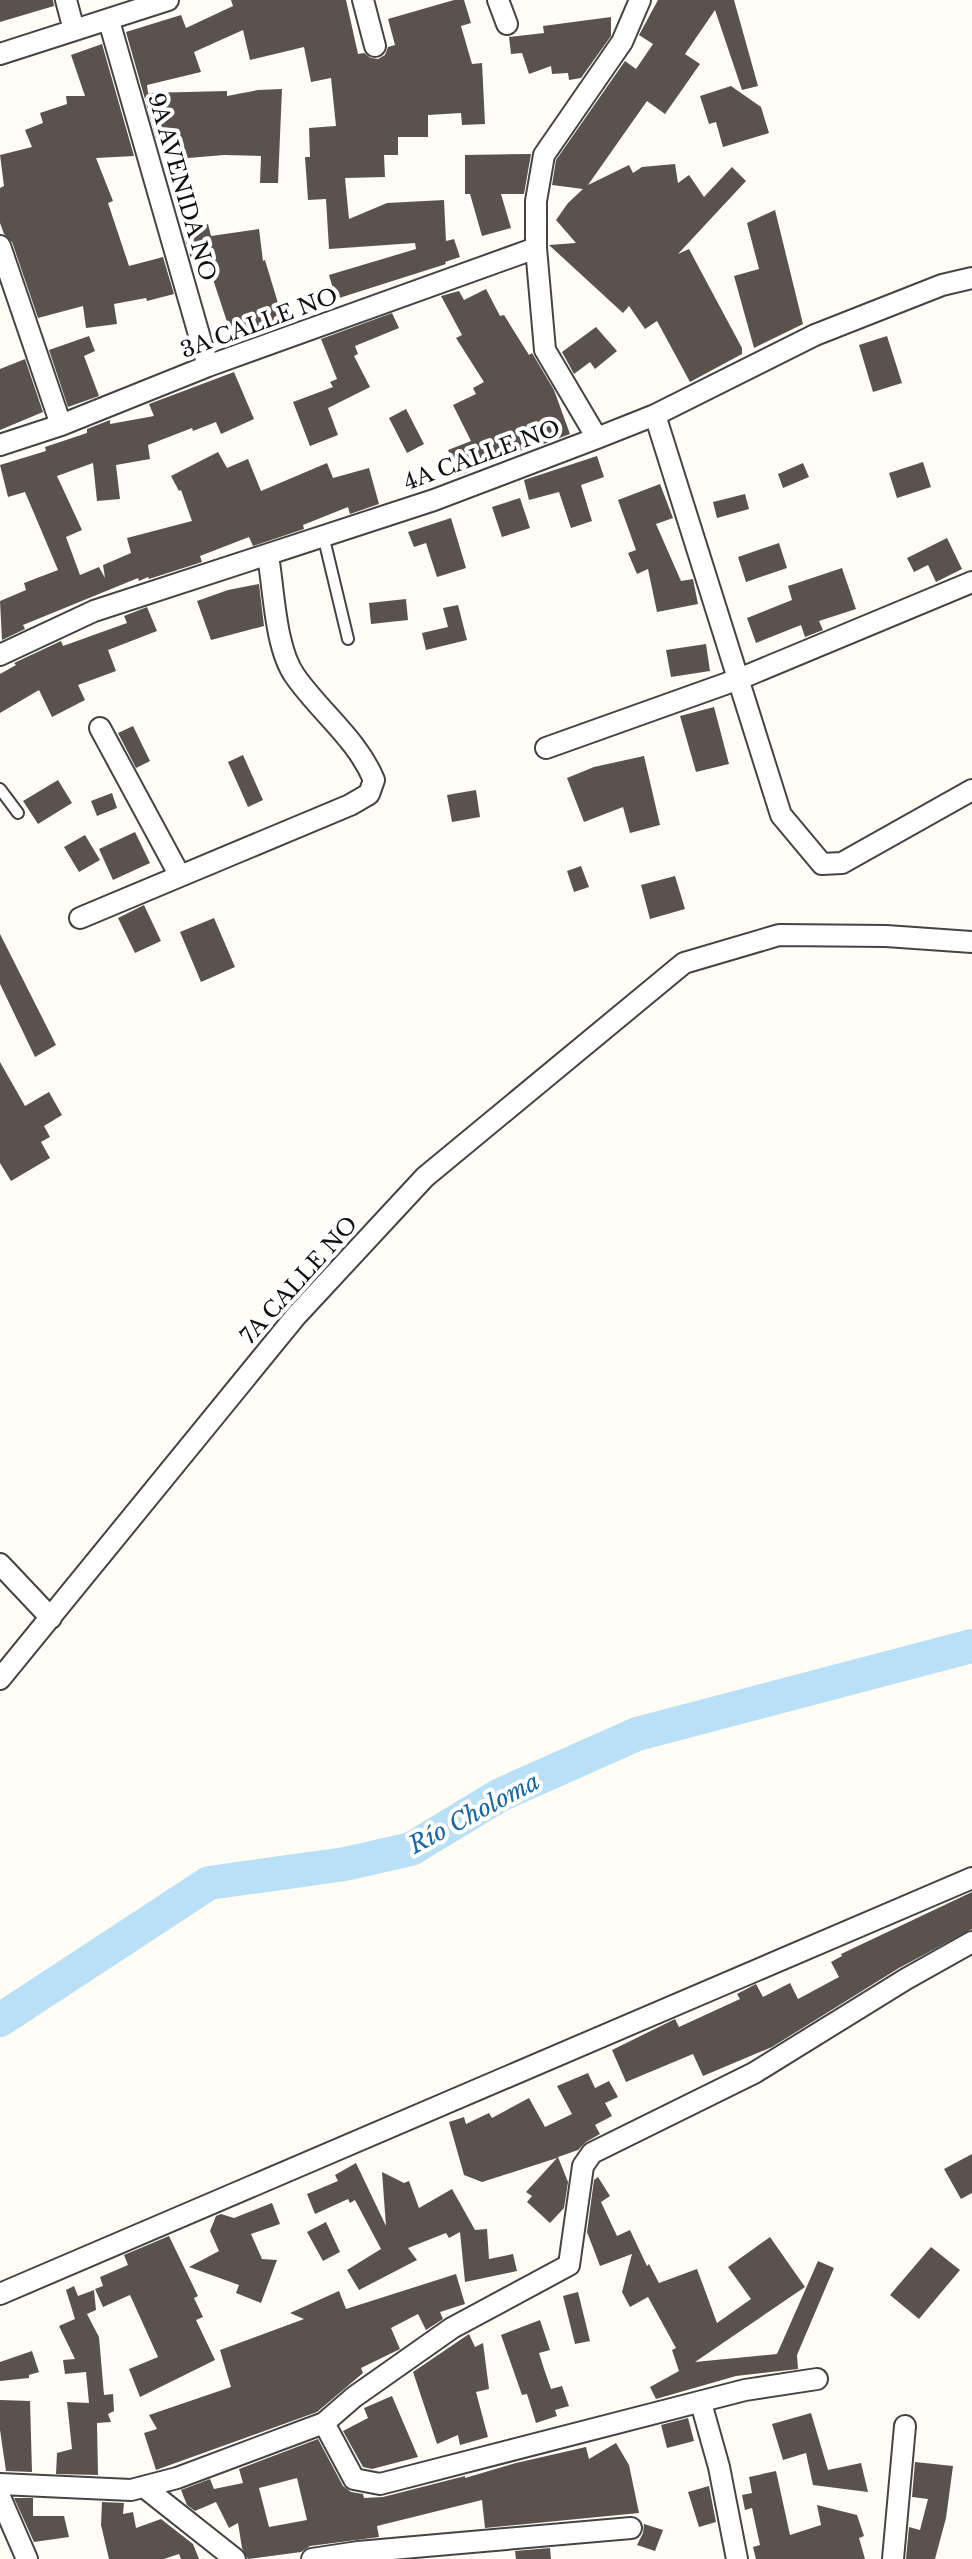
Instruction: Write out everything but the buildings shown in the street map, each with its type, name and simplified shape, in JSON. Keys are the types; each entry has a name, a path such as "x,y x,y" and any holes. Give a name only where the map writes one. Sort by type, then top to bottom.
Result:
{"street":[{"path":"66,0 74,30"},
{"path":"0,54 168,0"},
{"path":"363,0 375,46"},
{"path":"498,0 507,24"},
{"path":"597,438 545,350 536,248 536,201 544,155 622,42 640,0"},
{"name":"9A AVENIDA NO","path":"109,21 208,366"},
{"path":"0,246 61,425"},
{"name":"3A CALLE NO","path":"0,445 536,248"},
{"name":"4A CALLE NO","path":"0,655 94,611 434,500 597,438 655,415 815,335 942,285 972,278"},
{"path":"655,415 781,815 822,864 842,863 972,790"},
{"path":"80,918 350,805 369,794 374,780 366,761 293,674 283,647 268,556"},
{"path":"546,748 739,679 972,582"},
{"path":"100,728 180,876"},
{"name":"7A CALLE NO","path":"0,1679 296,1316 425,1177 684,963 779,935 886,936 972,942"},
{"path":"0,1564 51,1618"},
{"path":"0,2294 972,1878"},
{"path":"0,2484 131,2490 177,2478 324,2423 354,2397 452,2328 569,2265 583,2166 592,2153 754,2073 972,1942"},
{"path":"324,2423 354,2479 380,2484 745,2390 817,2379"},
{"path":"701,2403 719,2467 737,2559"},
{"path":"893,2559 905,2426"},
{"path":"144,2487 235,2559"},
{"path":"0,2497 27,2559"},
{"path":"312,2559 631,2528"}],"lane":[{"path":"323,535 348,639"},
{"path":"0,789 18,813"}],"waterway":[{"name":"Río Choloma","path":"0,2020 209,1883 345,1864 411,1849 500,1795 637,1734 972,1646"}]}
